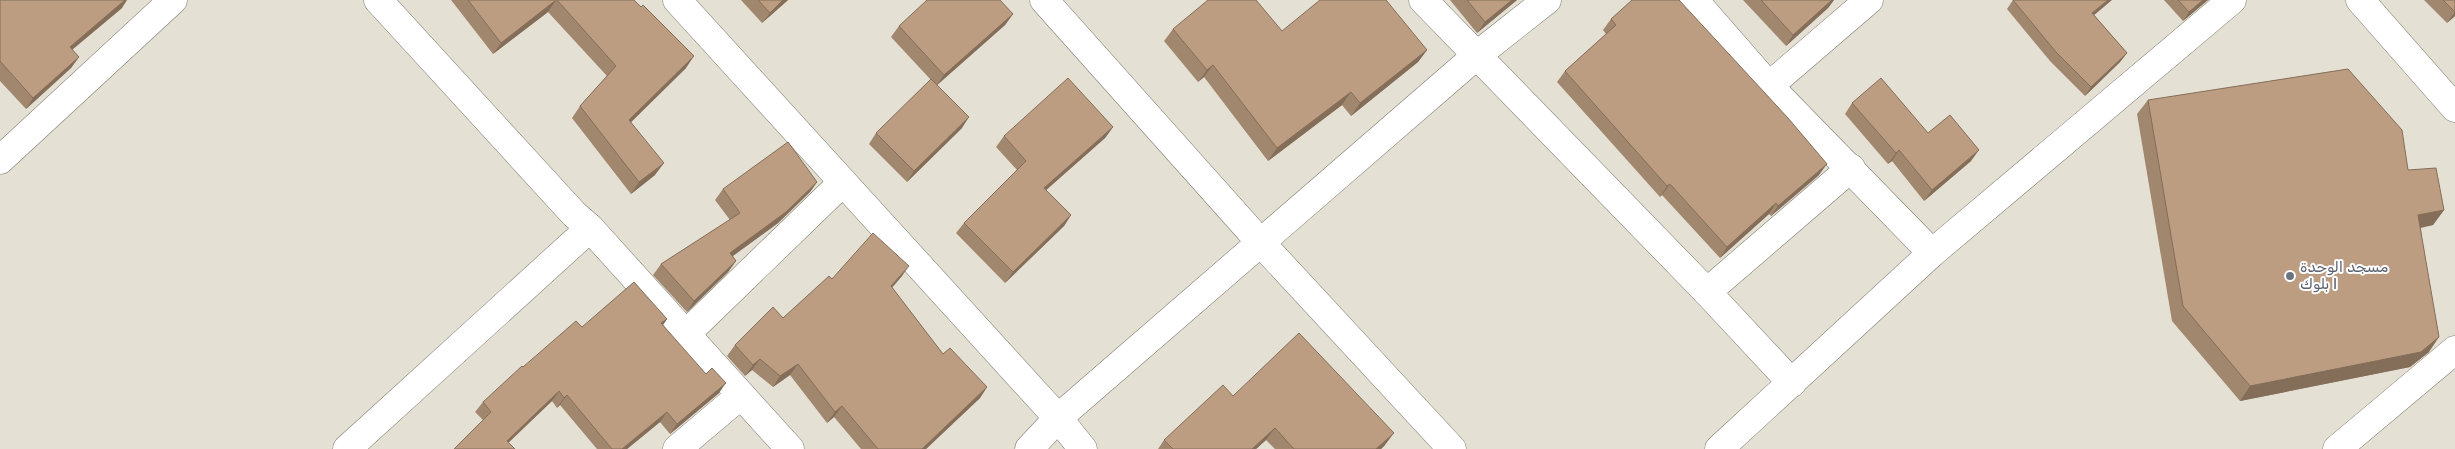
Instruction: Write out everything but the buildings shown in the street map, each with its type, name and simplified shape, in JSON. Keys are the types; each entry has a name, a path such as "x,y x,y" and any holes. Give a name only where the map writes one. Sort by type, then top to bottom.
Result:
{"street":[{"path":"378,0 574,214 590,228 790,449"},
{"path":"676,0 1058,418 1083,449"},
{"path":"1044,0 1262,244 1452,449"},
{"path":"1424,0 1476,56 1707,292 1792,383"},
{"path":"1029,449 1058,418 1262,244 1476,56 1547,0"},
{"path":"1694,0 1769,86 1932,253"},
{"path":"1769,86 1869,0"},
{"path":"1719,449 1932,253 2232,0"},
{"path":"2360,0 2455,108"},
{"path":"0,160 166,2"},
{"path":"1707,292 1851,168"},
{"path":"686,334 843,182"},
{"path":"347,449 590,228"},
{"path":"2337,449 2455,350"},
{"path":"677,449 741,395"}],"place":[{"name":"مسجد الوحدة بلوك I","path":"2290,276"}]}
